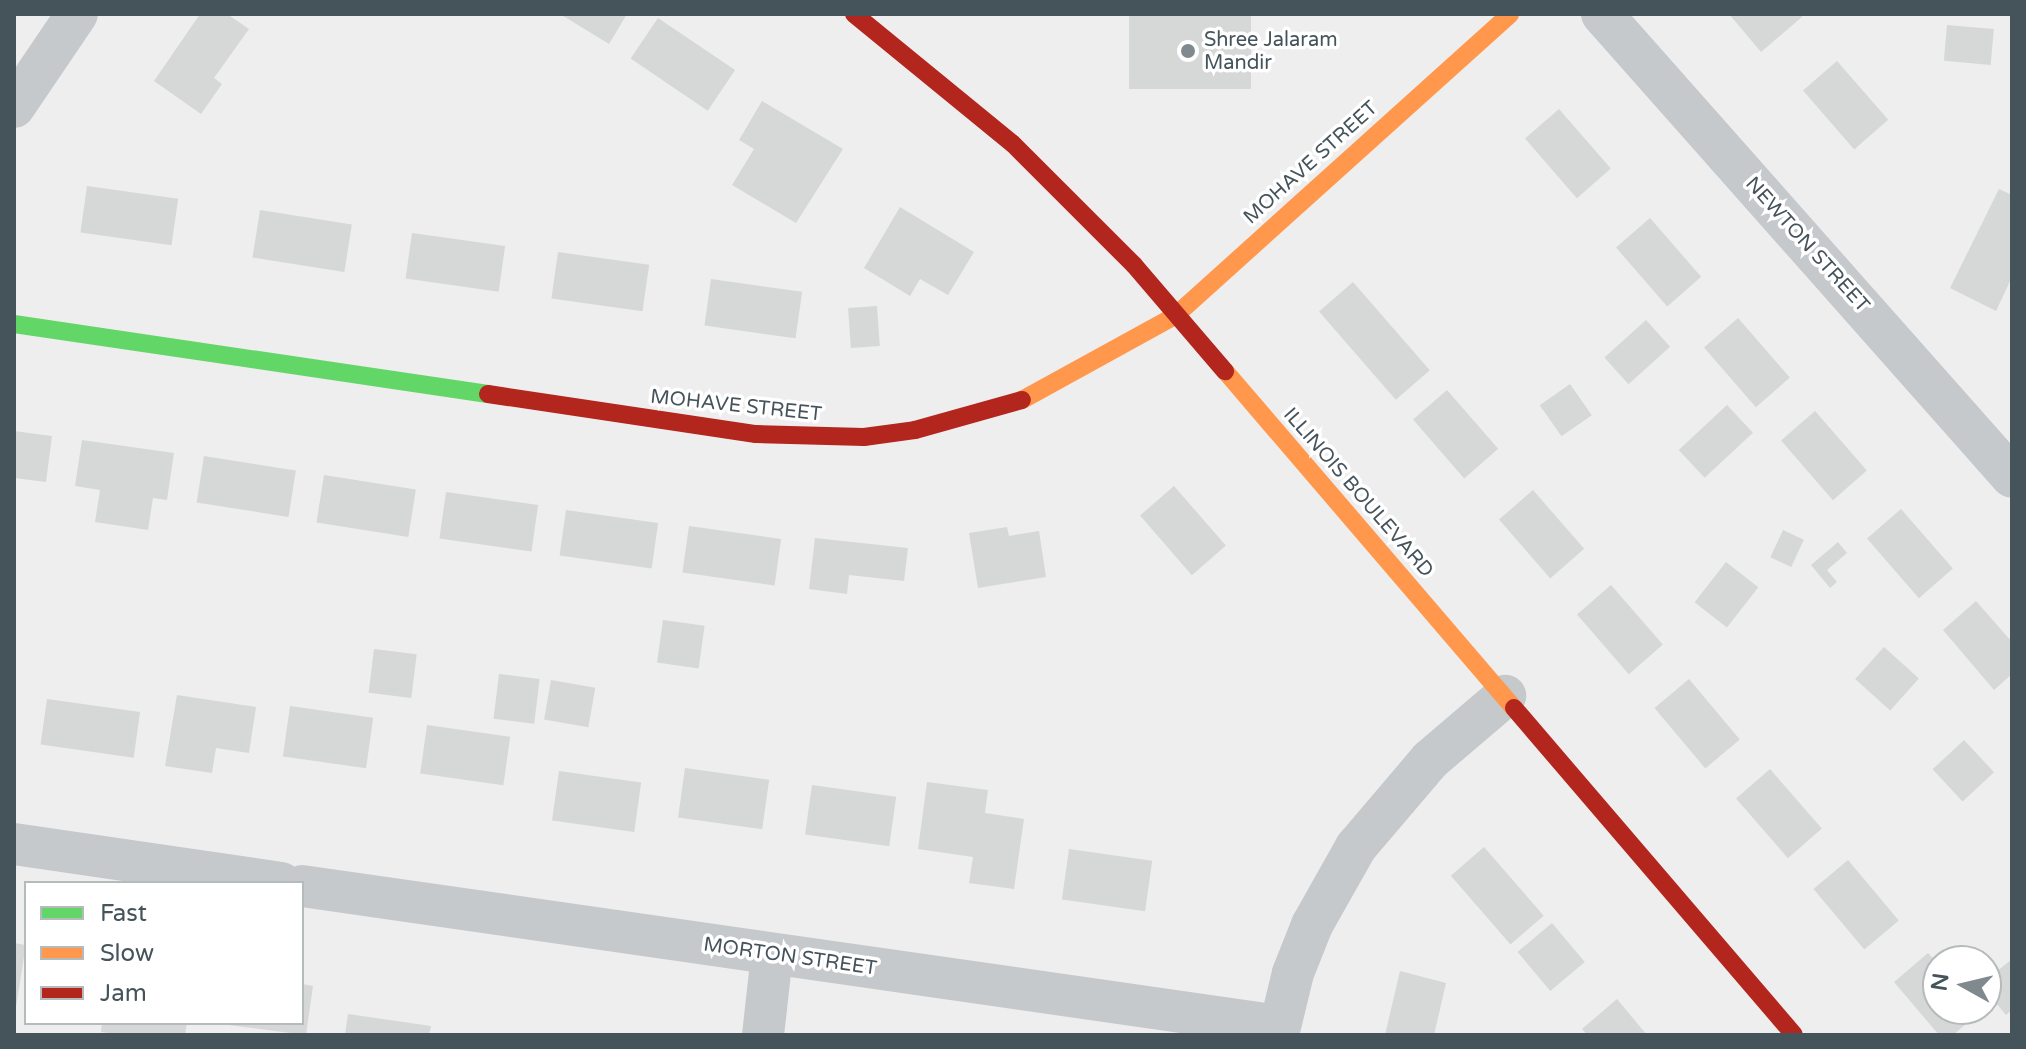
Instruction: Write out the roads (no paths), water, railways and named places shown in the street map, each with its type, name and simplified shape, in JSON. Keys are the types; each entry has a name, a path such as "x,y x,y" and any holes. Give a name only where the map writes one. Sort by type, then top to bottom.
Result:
{"street":[{"path":"14,107 77,14"},
{"name":"ILLINOIS BOULEVARD","path":"854,14 1069,196 1505,696 1794,1035"},
{"name":"MOHAVE STREET","path":"14,324 756,434 838,437 915,430 1020,401 1175,316 1510,14"},
{"name":"NEWTON STREET","path":"1602,14 1998,433 2012,477"},
{"path":"1279,1030 1312,925 1356,847 1430,760 1505,696"},
{"path":"14,844 267,881"},
{"name":"MORTON STREET","path":"304,886 1279,1030"},
{"path":"763,1035 772,955"}],"place":[{"name":"Shree Jalaram Mandir","path":"1188,51"}]}
